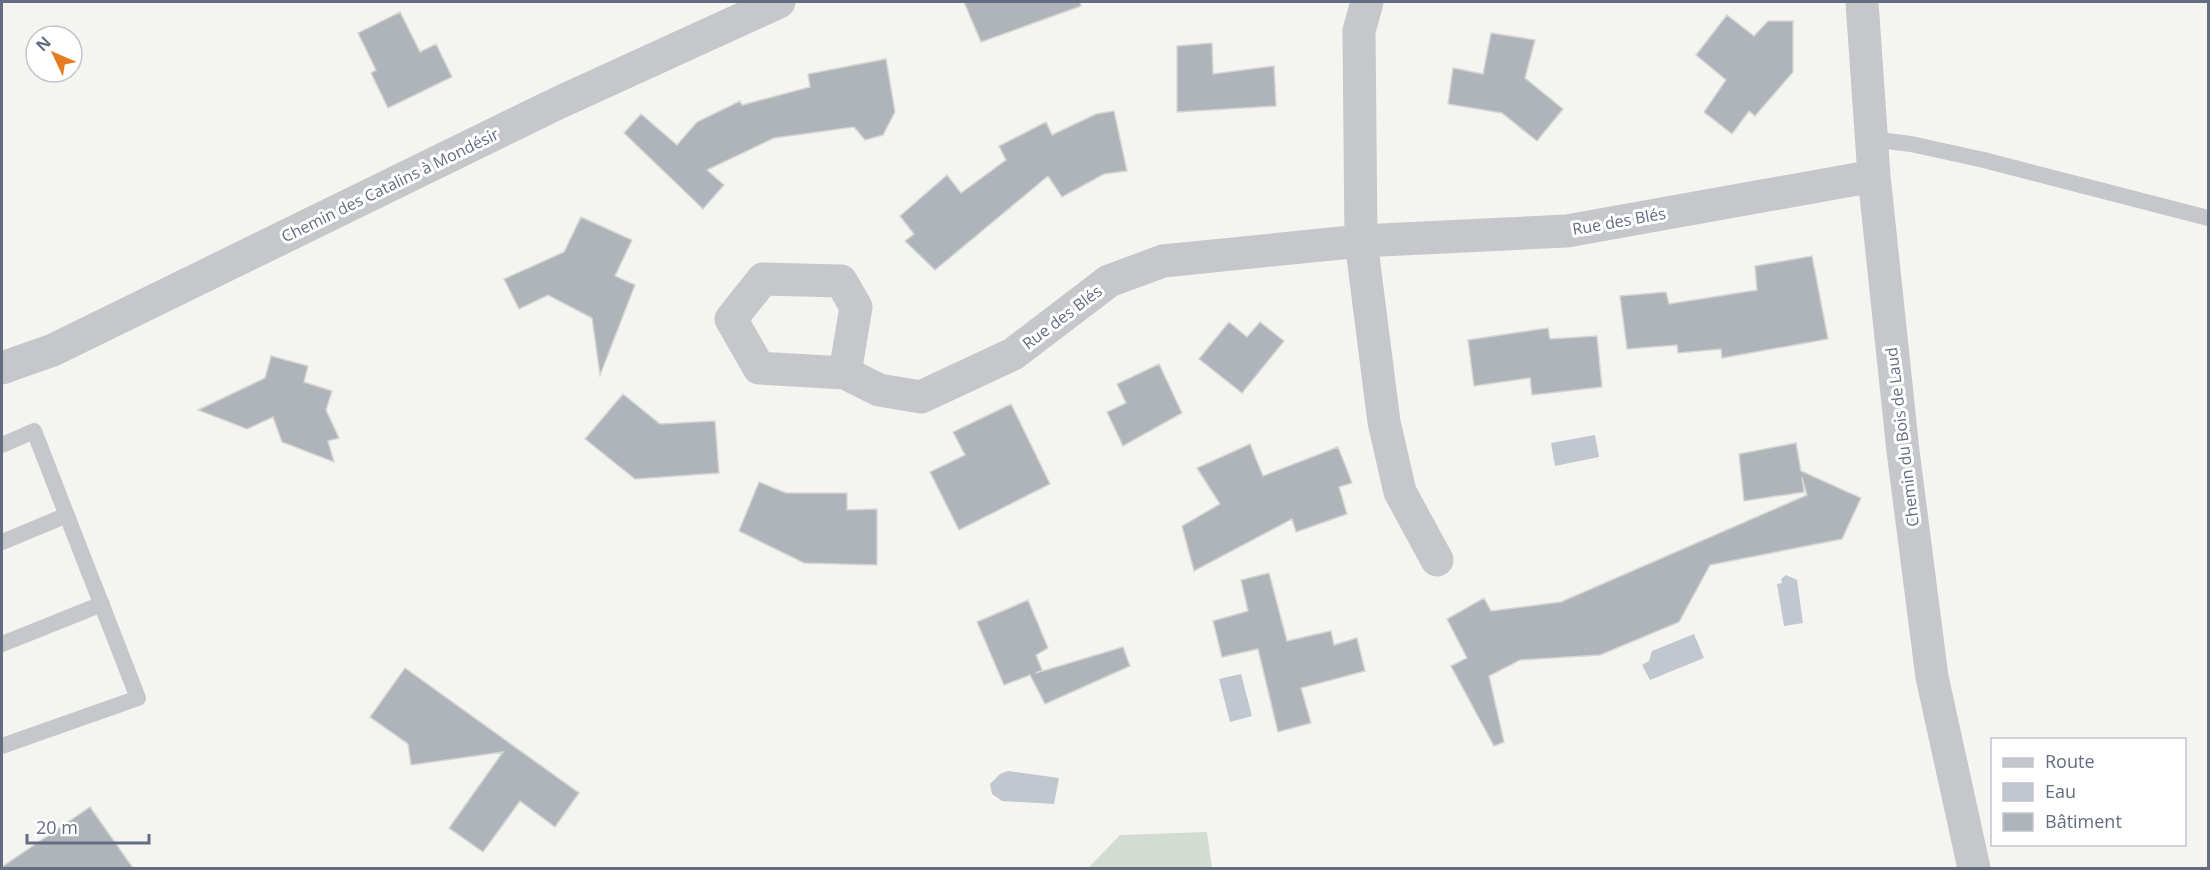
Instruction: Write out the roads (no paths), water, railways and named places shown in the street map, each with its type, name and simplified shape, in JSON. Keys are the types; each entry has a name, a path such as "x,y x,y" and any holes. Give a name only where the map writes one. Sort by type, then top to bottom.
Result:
{"street":[{"name":"Chemin des Catalins à Mondésir","path":"2,368 53,350 558,103 779,2"},
{"path":"1367,2 1359,31 1361,241 1384,422 1400,492 1437,560"},
{"name":"Chemin du Bois de Laud","path":"1862,2 1874,176 1902,439 1932,677 1974,868"},
{"name":"Rue des Blés","path":"845,373 879,390 921,397 1013,354 1109,281 1164,261 1361,241 1567,231 1874,176"}],"lane":[{"path":"1871,139 1911,144 1984,160 2208,218"},
{"path":"2,445 34,431 138,698 2,746"},
{"path":"2,542 67,516"},
{"path":"2,644 102,604"}],"water":[{"path":"1595,435 1599,457 1555,466 1551,443"},
{"path":"1786,575 1797,580 1803,623 1784,626 1777,584 1782,583 1781,579"},
{"path":"1694,634 1704,658 1650,680 1642,665 1649,661 1652,651"},
{"path":"1241,674 1252,716 1230,722 1219,679"},
{"path":"1008,771 1059,778 1054,804 1002,801 992,794 990,784 1000,774"}]}
